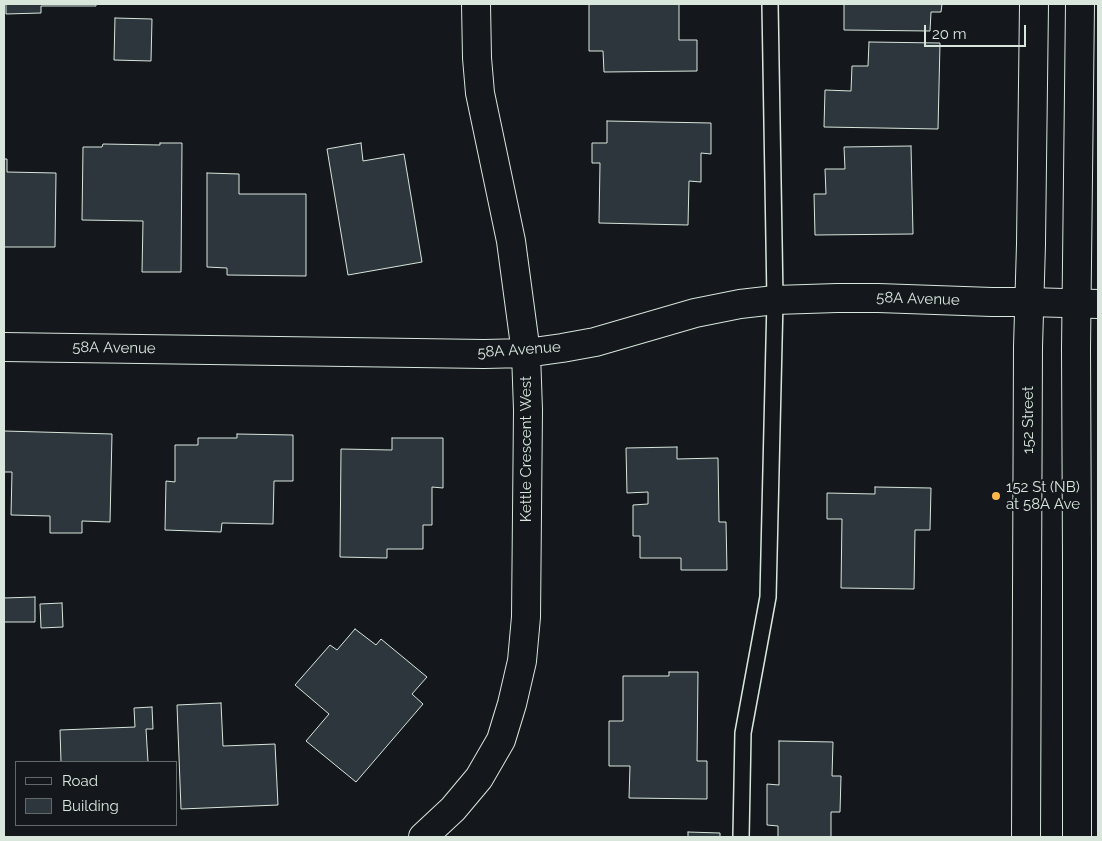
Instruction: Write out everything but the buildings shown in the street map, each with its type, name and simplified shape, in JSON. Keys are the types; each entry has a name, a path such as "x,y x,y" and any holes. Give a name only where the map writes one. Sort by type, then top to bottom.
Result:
{"street":[{"name":"Kettle Crescent West","path":"423,837 453,809 479,778 501,740 522,661 526,598 528,420 526,353 511,240 480,92 476,4"},
{"name":"152 Street","path":"1026,837 1028,302 1031,244 1034,4"},
{"path":"1076,837 1087,304 1080,4"},
{"name":"58A Avenue","path":"4,346 484,354 526,353 595,342 694,313 740,304 775,300 878,298 1087,304"}],"lane":[{"path":"742,837 743,733 768,597 775,300 770,4"}],"place":[{"name":"152 St (NB) at 58A Ave","path":"996,496"}]}
